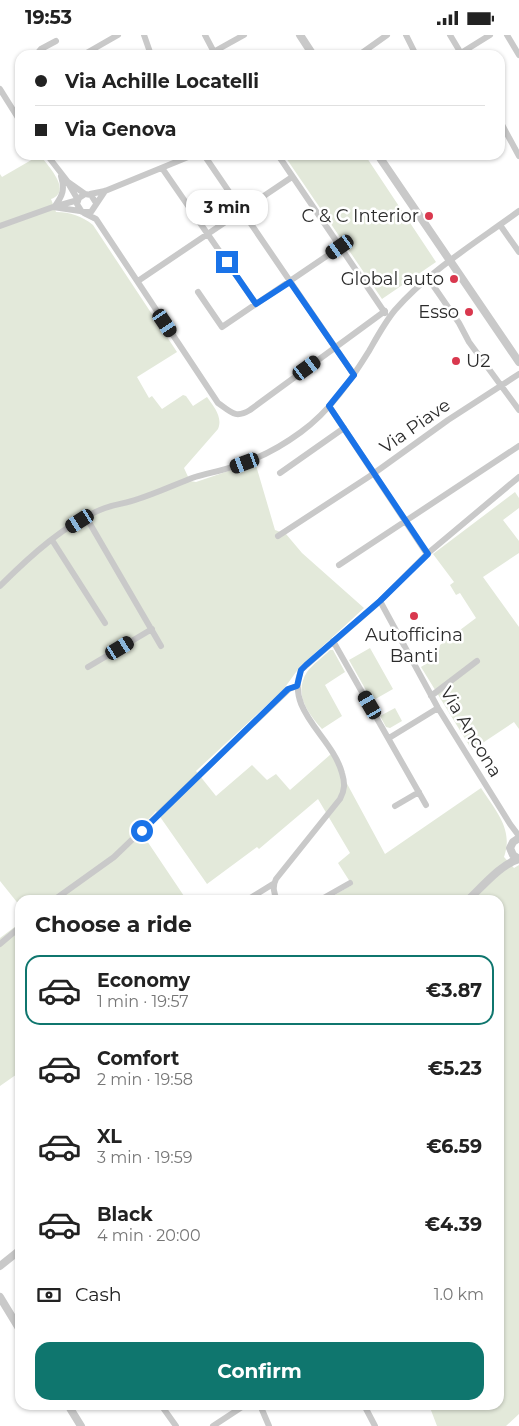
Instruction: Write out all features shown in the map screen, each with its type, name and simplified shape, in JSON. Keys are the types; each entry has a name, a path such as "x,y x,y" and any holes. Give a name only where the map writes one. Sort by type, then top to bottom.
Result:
{"street":[{"path":"92,50 118,35"},
{"path":"144,35 149,50"},
{"path":"205,35 211,50"},
{"path":"219,50 244,35"},
{"path":"300,35 310,50"},
{"path":"366,50 387,35"},
{"path":"406,35 414,50"},
{"path":"450,35 459,50"},
{"path":"468,50 490,35"},
{"path":"507,35 519,55"},
{"path":"40,50 56,41"},
{"path":"0,89 15,113"},
{"path":"505,130 519,156"},
{"path":"51,160 68,182 78,200 77,206 82,212"},
{"path":"0,226 78,200 88,194 105,191 179,160"},
{"path":"207,160 354,375"},
{"path":"281,160 389,318"},
{"path":"381,160 519,362"},
{"path":"162,168 256,304"},
{"path":"54,207 63,195 64,190 59,170"},
{"path":"138,281 292,177"},
{"path":"68,182 94,197 96,219"},
{"path":"82,212 91,211 105,191"},
{"path":"54,207 82,212 96,219 218,403 231,412 241,415 385,311"},
{"path":"0,586 19,567 52,540 86,517 106,508 137,500 192,478 245,463 300,433 316,420 354,375 389,318 408,296 428,278 519,211"},
{"path":"500,225 519,252"},
{"path":"198,292 222,327 340,247"},
{"path":"428,278 459,323 469,342 519,410"},
{"name":"Via Piave","path":"278,536 373,474 448,420 519,374"},
{"path":"329,406 428,554"},
{"path":"280,473 344,428"},
{"path":"339,565 519,446"},
{"path":"255,895 273,884 340,799 344,789 339,761 303,710 297,686 301,670 380,601 428,554 519,477"},
{"path":"86,517 161,646"},
{"path":"52,540 105,623"},
{"name":"Via Ancona","path":"380,601 438,709 519,837"},
{"path":"88,667 152,629"},
{"path":"333,641 426,805"},
{"path":"431,696 477,661"},
{"path":"61,895 114,857 288,689 297,686"},
{"path":"389,738 438,709"},
{"path":"395,806 419,792"},
{"name":"Via Ancona","path":"510,824 511,846"},
{"path":"503,868 511,846 519,837"},
{"path":"511,846 513,855 519,859"},
{"path":"473,895 503,868 512,861 519,859"},
{"path":"329,895 350,883"},
{"path":"273,884 276,895"},
{"path":"0,944 15,931"},
{"path":"2,1263 15,1254"},
{"path":"0,1297 15,1322"},
{"path":"71,1410 80,1426"},
{"path":"165,1410 176,1426"},
{"path":"213,1426 237,1410"},
{"path":"262,1410 269,1426"},
{"path":"367,1410 375,1426"}],"green space":[{"path":"31,160 44,160 57,178 59,184 60,190 51,199 56,212 76,215 93,225 177,352 137,377 149,398 152,396 162,409 183,395 186,396 193,406 207,397 217,412 219,416 218,429 184,468 190,481 196,482 255,462 275,530 286,534 302,553 364,608 299,668 283,690 196,771 216,796 252,765 267,780 276,774 290,790 331,754 385,854 481,788 497,812 505,829 507,837 504,857 514,868 519,865 519,1414 506,1426 437,1426 431,1410 504,1410 504,895 335,895 352,885 338,863 350,853 318,799 259,849 257,847 207,884 156,811 139,829 183,895 15,895 15,900 0,881 0,174 2,177"},
{"path":"287,160 368,160 436,262 382,299"},
{"path":"515,492 519,498 519,508 503,520 519,541 519,553 483,577 519,627 519,729 514,722 472,750 421,667 438,656 440,645 476,618 460,593 456,595 450,585 454,582 433,554"},
{"path":"370,648 393,689 372,701 349,660"},
{"path":"330,650 333,650 345,672 325,685 342,716 322,729 307,710 301,688 307,672"},
{"path":"395,708 402,721 390,728 386,727 380,716"},
{"path":"15,927 15,1076 0,1086 0,938"}],"place":[{"name":"C & C Interior","path":"429,216"},
{"name":"Global auto","path":"454,279"},
{"name":"Esso","path":"469,312"},
{"name":"U2","path":"456,361"},
{"name":"Autofficina Banti","path":"414,616"}],"route":[{"path":"142,831 288,689 297,686 301,670 306,665 380,601 428,554 329,406 354,375 290,282 256,304 227,262"}]}
